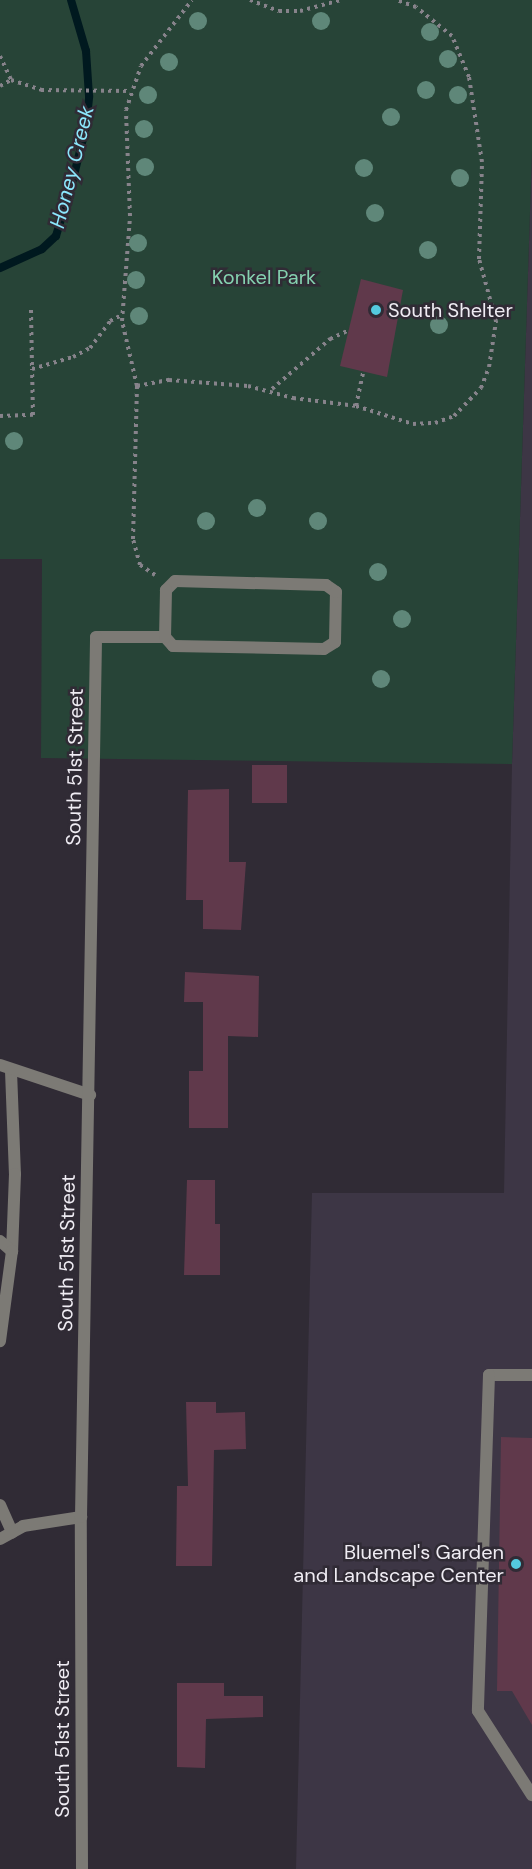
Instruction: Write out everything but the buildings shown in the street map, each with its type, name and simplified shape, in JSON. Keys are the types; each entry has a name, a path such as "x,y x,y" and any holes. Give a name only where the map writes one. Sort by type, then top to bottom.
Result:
{"street":[{"path":"175,581 326,585 336,592 335,642 324,649 173,646 165,637 166,590 175,581"},
{"name":"South 51st Street","path":"82,1869 81,1516 90,1095 96,637 165,637"},
{"path":"0,1341 12,1251 15,1174 6,1068 90,1095"},
{"path":"0,1241 12,1251"},
{"path":"532,1375 489,1375 478,1711 532,1795"},
{"path":"0,1505 12,1532"},
{"path":"0,1539 23,1526 81,1516"}],"path":[{"path":"170,586 140,565 135,555 132,496 137,386 122,315 130,216 126,120 130,91 141,66 192,0"},
{"path":"250,0 279,11 300,11 341,0"},
{"path":"137,386 169,380 272,389 293,398 356,406 413,424 435,423 454,416 481,388 495,344 496,321 479,259 482,162 469,77 452,36 416,7 397,0"},
{"path":"0,56 11,80 41,90 130,91"},
{"path":"0,86 11,80"},
{"path":"0,416 33,415 31,310"},
{"path":"32,369 73,357 90,348 110,321 122,315"},
{"path":"272,389 330,339 349,330"},
{"path":"356,406 363,372"}],"shaded area":[{"path":"532,150 532,1869 296,1869 312,1193 504,1193 512,764"}],"green space":[{"name":"Konkel Park","path":"0,0 532,0 532,150 512,764 41,758 42,559 0,559"}],"waterway":[{"name":"Honey Creek","path":"0,268 42,249 56,236 73,179 86,127 89,96 86,51 71,0"}],"place":[{"name":"South Shelter","path":"376,310"},
{"name":"Bluemel's Garden and Landscape Center","path":"516,1564"}]}
